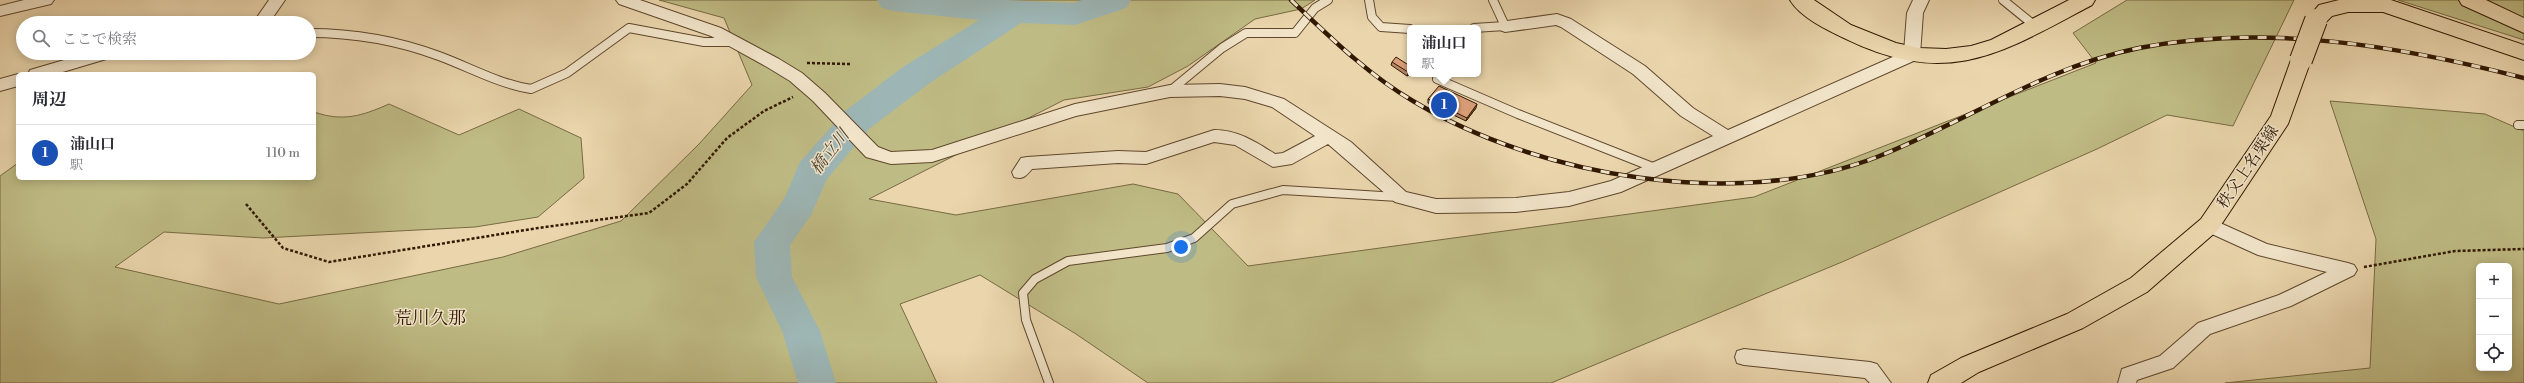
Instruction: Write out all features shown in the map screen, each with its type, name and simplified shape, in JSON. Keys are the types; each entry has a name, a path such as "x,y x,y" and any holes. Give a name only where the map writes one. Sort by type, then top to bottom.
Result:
{"main road":[{"path":"1800,0 1831,22 1863,40 1898,52 1912,55 1946,56 1962,55 1997,46 2085,0"},
{"path":"2469,0 2524,26"},
{"name":"秩父上名栗線","path":"1940,383 1970,365 2075,320 2139,285 2209,225 2281,118 2316,20 2326,10 2348,5 2384,5 2524,53"}],"street":[{"path":"0,11 46,0"},
{"path":"266,16 277,0"},
{"path":"624,0 716,32 796,77 814,92 872,152 891,158 932,156 1075,110 1170,91 1220,90 1245,93 1278,103 1345,147 1401,197 1436,206 1516,205 1577,197 1614,187 1912,55 1915,13 1922,0"},
{"path":"1505,26 1557,19 1566,23 1639,70 1687,112 1727,137"},
{"path":"43,72 84,60"},
{"path":"0,85 16,81"},
{"path":"1020,172 1027,163 1118,157 1146,158 1214,136 1225,136 1241,141 1273,161 1286,159 1329,136"},
{"path":"2209,225 2264,250 2348,270"},
{"path":"2127,383 2129,375 2166,362 2204,328 2285,301 2348,270"},
{"path":"1744,357 1870,370 1882,383"}],"lane":[{"path":"1170,91 1222,48 1246,32 1295,33 1315,8 1328,0"},
{"path":"1369,0 1372,17 1380,27 1407,29"},
{"path":"1481,28 1505,26 1493,0"},
{"path":"2003,0 2035,26"},
{"path":"316,32 348,32 381,38 435,54 530,89 550,84 629,28 704,42 735,42"},
{"path":"1436,80 1477,98 1655,168"},
{"path":"1049,383 1026,320 1023,293 1034,279 1068,261 1167,248 1194,238 1219,218 1232,204 1283,190 1401,197"}],"path":[{"path":"804,63 850,64"},
{"path":"246,204 283,248 329,262 538,228 649,213 687,184 727,138 764,111 814,92"},
{"path":"2348,270 2455,251 2524,249"}],"shaded area":[{"path":"659,0 1315,0 1301,9 1255,19 1188,66 1148,87 1064,100 869,199 956,215 1133,184 1178,194 1248,266 1754,197 2096,63 2073,33 2127,0 2294,0 2233,126 2167,115 2097,149 1842,262 1551,383 1148,383 1076,334 980,275 900,304 937,383 0,383 0,176 16,164 16,180 316,180 316,113 334,117 352,116 370,112 389,104 459,135 519,109 581,138 584,178 538,217 475,227 263,238 164,232 115,267 279,304 503,257 621,221 699,144 752,85 724,18"},
{"path":"2398,0 2524,0 2524,40"},
{"path":"2330,101 2485,114 2524,131 2524,383 2225,383 2370,368 2376,239"}],"building":[{"path":"1396,57 1407,64 1407,71 1392,62"},
{"path":"1439,86 1477,104 1467,118 1428,99"}],"waterway":[{"path":"893,0 1015,12"},
{"path":"1015,12 1075,14 1115,0"},
{"name":"橋立川","path":"817,383 801,331 774,277 772,242 799,205 812,172 857,120 915,76 1015,12"}],"railway":[{"path":"1291,0 1349,54 1380,79 1413,101 1463,127 1519,149 1579,166 1640,178 1702,183 1764,182 1822,173 1877,157 1942,128 2006,96 2070,68 2139,48 2187,41 2235,38 2284,38 2333,42 2429,56 2524,78"}],"place":[{"name":"浦山口","path":"1444,105"}],"district":[{"name":"荒川久那","path":"430,318"}]}
